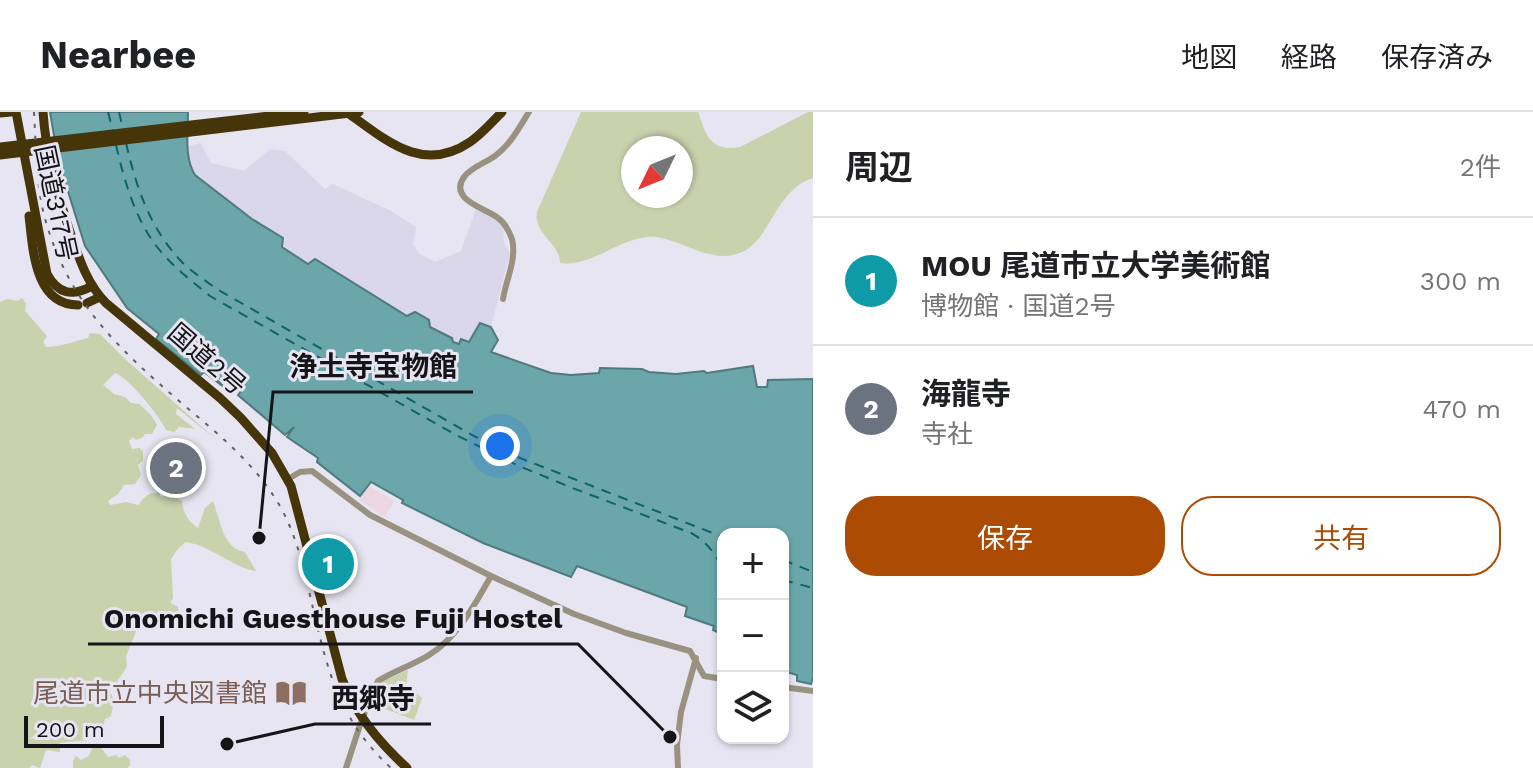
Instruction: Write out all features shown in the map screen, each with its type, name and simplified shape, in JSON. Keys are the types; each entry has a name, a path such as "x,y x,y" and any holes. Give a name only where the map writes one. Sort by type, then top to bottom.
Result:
{"highway":[{"name":"国道317号","path":"0,113 14,112 47,274 55,286 68,292 82,291 92,286"},
{"name":"国道2号","path":"43,112 54,182 92,286 100,297 241,418 272,453 288,479 349,696 362,719 407,768"},
{"path":"0,147 304,112"},
{"path":"346,112 395,146 416,154 437,156 472,141 502,112"},
{"path":"0,155 359,112"},
{"name":"国道317号","path":"20,135 31,229 42,284 63,303 82,304 100,297"}],"street":[{"path":"503,299 514,255 511,236 495,215 467,200 461,191 461,181 469,171 493,158 506,146 529,112"},
{"path":"288,479 300,472 312,471 370,515 491,576 574,614 690,651 704,676"},
{"path":"346,768 378,681 438,649 461,623 491,576"},
{"path":"678,768 681,712 696,658"},
{"path":"692,676 717,678"},
{"path":"789,688 813,691"}],"shaded area":[{"path":"201,143 211,163 244,171 270,149 285,151 325,189 333,184 391,211 416,227 413,245 420,254 435,262 461,251 476,209 495,219 503,227 504,243 510,253 491,327 480,323 469,342 461,339 460,344 452,341 452,338 408,317 315,259 309,264 282,247 282,238 252,219 191,170 187,146"},
{"path":"369,486 394,501 385,517 359,500"}],"green space":[{"path":"581,112 698,112 711,140 730,148 740,147 813,112 813,178 790,193 760,237 742,252 717,256 658,237 647,237 583,261 560,263 556,250 537,220 537,212"},
{"path":"22,298 26,304 25,311 47,336 43,342 46,347 88,338 90,333 100,334 218,441 177,408 176,414 195,429 179,427 174,432 166,430 144,398 115,373 103,385 131,403 139,404 157,425 152,434 145,434 136,440 133,437 129,441 132,449 143,451 143,461 138,465 141,475 135,484 124,485 108,501 110,505 126,502 139,505 153,493 160,493 163,497 176,494 191,523 198,528 205,508 213,501 227,540 245,552 256,571 204,547 185,542 171,559 173,598 170,603 178,607 179,613 175,619 164,620 149,630 138,627 126,656 127,666 117,682 107,685 114,700 111,716 105,719 98,734 88,740 60,743 60,752 46,750 40,768 32,765 30,768 0,768 0,302"},
{"path":"408,670 406,685 422,698 414,720 375,705 381,682"},
{"path":"98,743 108,757 125,755 130,765 127,768 73,768 76,756 81,760 89,756"}],"water":[{"path":"50,112 188,112 188,153 195,175 252,219 283,238 282,247 308,264 315,259 407,316 415,312 429,320 430,327 452,338 453,342 459,344 461,339 469,342 480,323 491,327 498,340 491,352 551,373 599,373 600,368 676,374 707,373 753,366 757,387 767,387 768,380 813,379 811,684 797,681 797,675 789,673 789,528 717,528 717,632 713,630 714,626 685,616 687,607 577,566 571,577 483,543 402,503 403,500 371,482 360,496 317,462 318,458 287,437 294,427 285,435 238,395 244,384 236,392 209,370 229,391 204,372 201,375 156,339 159,334 127,308 85,246 58,159"}],"ferry route":[{"path":"108,112 113,131"},
{"path":"119,112 123,129"},
{"path":"126,143 139,190 160,234 185,265 215,288 472,435 520,458 717,535"},
{"path":"116,145 128,188 146,230 168,260 210,296 456,435 519,466 691,533 710,548 717,559"},
{"path":"789,562 813,572"},
{"path":"789,582 813,588"}],"railway":[{"path":"34,112 41,202 54,246 67,274 82,300 118,344 238,453 272,493 297,545 326,659 343,705 371,748 391,768"}],"place":[{"name":"海龍寺","path":"176,468"},
{"name":"浄土寺宝物館","path":"259,538"},
{"name":"MOU 尾道市立大学美術館","path":"328,564"},
{"name":"尾道市立中央図書館","path":"291,693"},
{"name":"Onomichi Guesthouse Fuji Hostel","path":"670,737"},
{"name":"西郷寺","path":"227,744"}]}
